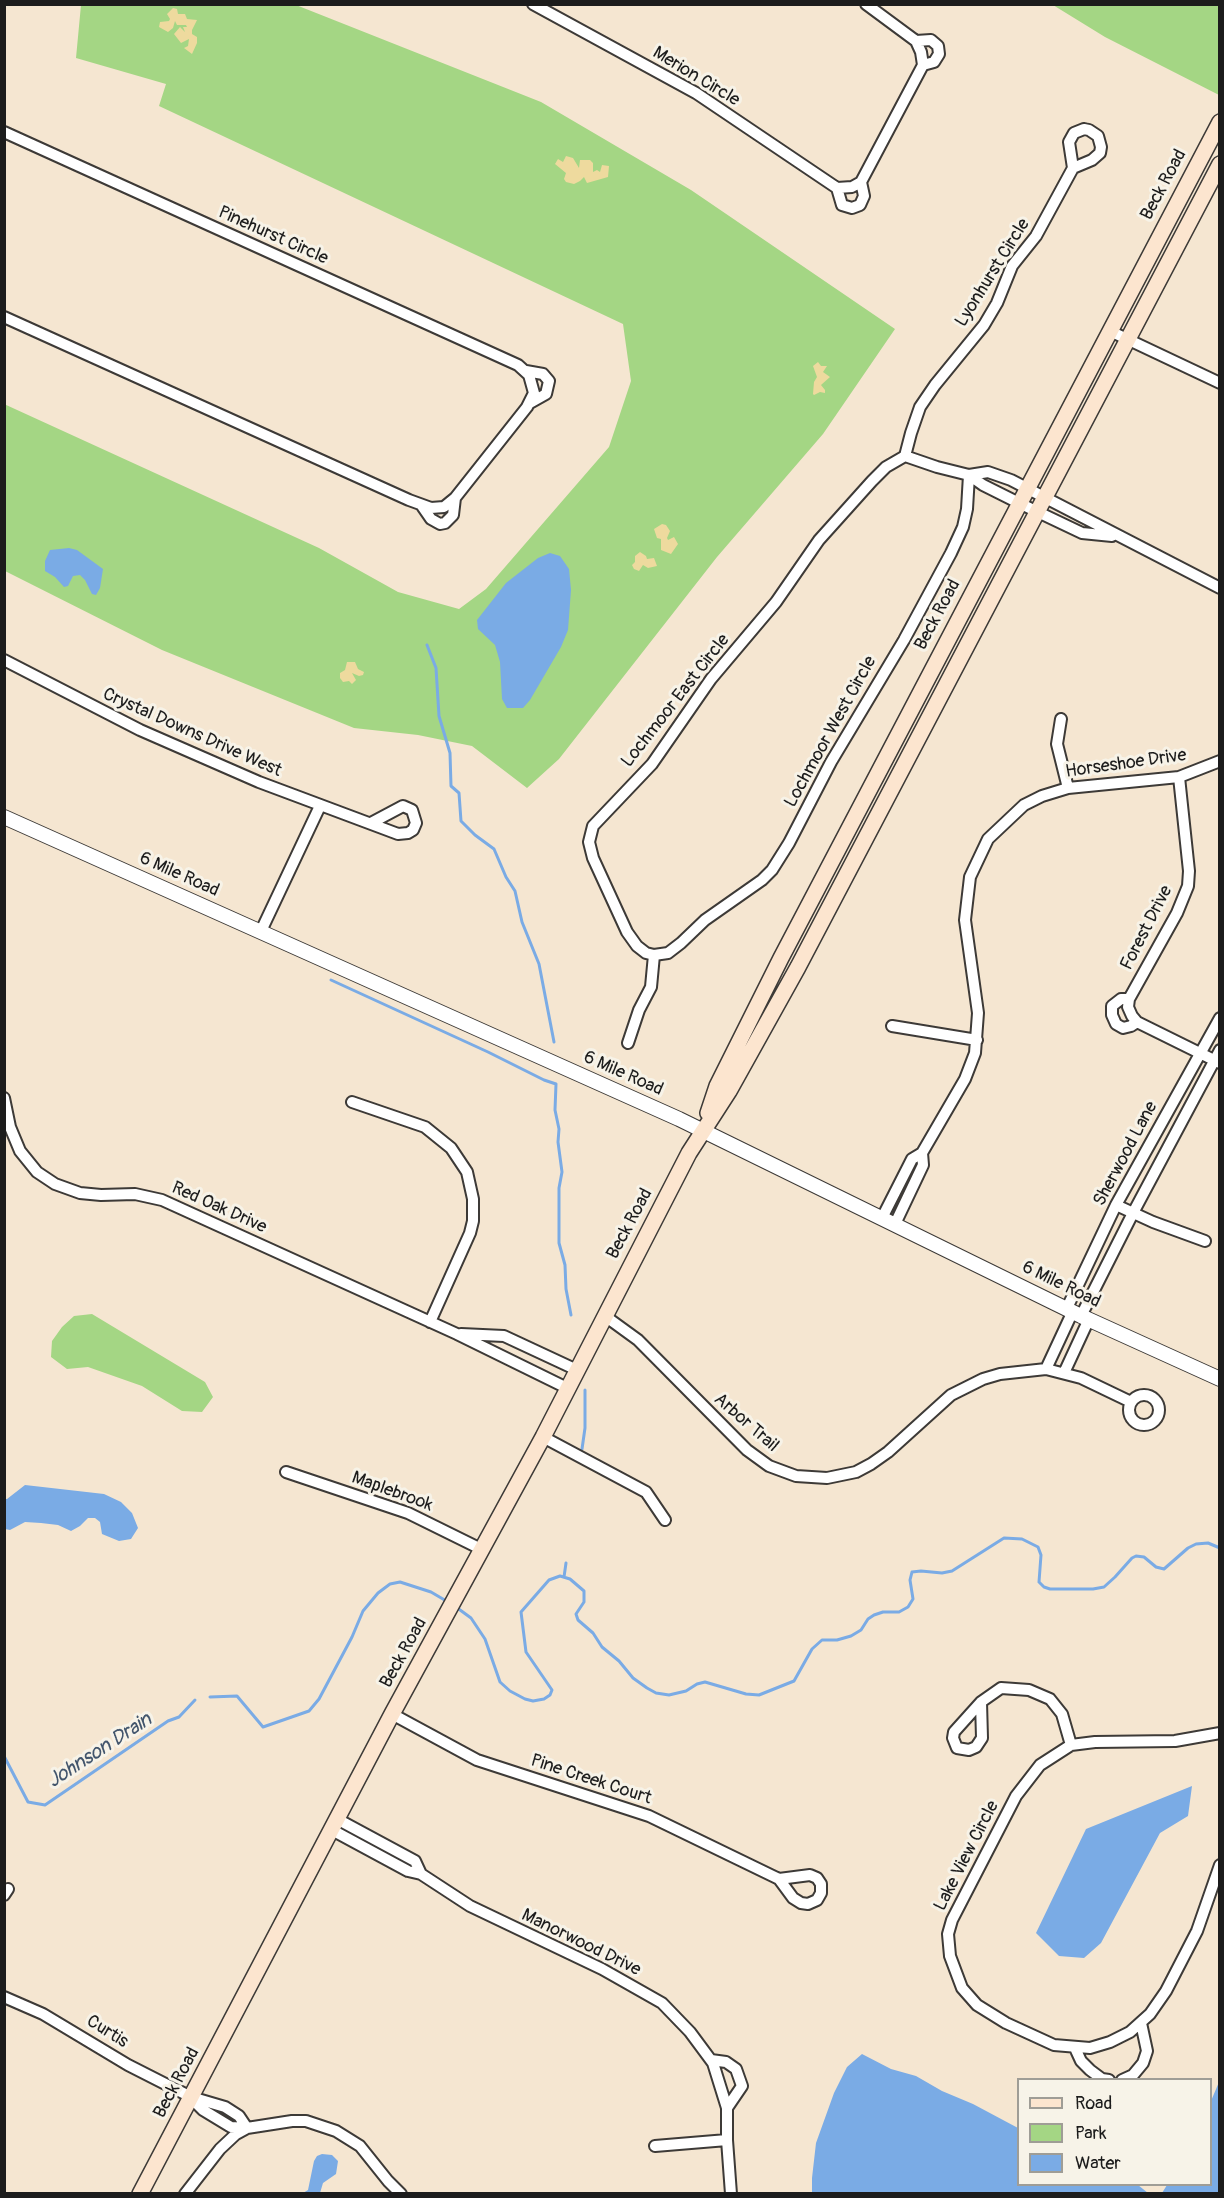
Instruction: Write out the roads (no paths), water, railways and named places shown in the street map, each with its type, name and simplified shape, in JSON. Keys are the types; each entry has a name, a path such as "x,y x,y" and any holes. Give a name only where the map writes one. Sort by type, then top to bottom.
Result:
{"main road":[{"name":"Beck Road","path":"702,1132 717,1086 781,958 1220,122"},
{"name":"Beck Road","path":"140,2193 392,1714 543,1437 702,1132 729,1091 798,967 1220,165"}],"street":[{"name":"Merion Circle","path":"533,4 696,93 837,188 842,205 852,208 860,205 864,196 861,182 923,65 934,62 939,54 938,46 931,40 916,41 866,4"},
{"path":"916,41 923,65"},
{"name":"Pinehurst Circle","path":"4,132 518,365 526,371 543,374 549,381 546,394 530,403 455,498 440,508 431,508 4,317"},
{"name":"Lyonhurst Circle","path":"906,456 920,407 934,385 984,325 997,303 1012,266 1036,236 1073,168"},
{"path":"837,188 852,187 861,182"},
{"path":"1110,331 1220,383"},
{"path":"526,371 534,393 530,403"},
{"path":"906,456 936,467 969,475 983,485 1082,533 1116,536"},
{"name":"Lochmoor East Circle","path":"654,955 637,946 627,932 592,858 590,842 593,826 652,764 711,679 776,603 819,540 872,481 886,468 906,456"},
{"path":"969,475 988,472 1011,480 1220,588"},
{"name":"Lochmoor West Circle","path":"654,955 668,952 681,943 705,920 762,880 772,870 789,843 831,762 904,640 951,553 963,527 968,509 969,475"},
{"name":"Pinehurst Circle","path":"422,505 432,519 440,524 445,523 453,515 455,498"},
{"name":"Crystal Downs Drive West","path":"4,660 140,730 259,782 320,806 371,822"},
{"path":"1061,719 1057,744 1068,788"},
{"name":"Horseshoe Drive","path":"888,1221 912,1159 922,1153 965,1079 975,1053 978,1013 965,920 970,877 988,840 1008,818 1024,805 1042,796 1068,788 1179,777 1220,761"},
{"name":"Forest Drive","path":"1137,1022 1128,1007 1129,999 1177,913 1188,886 1189,871 1179,777"},
{"path":"261,931 320,806"},
{"name":"6 Mile Road","path":"4,817 620,1092 1078,1314 1220,1379"},
{"path":"628,1043 639,1010 651,987 654,955"},
{"path":"1129,999 1121,999 1112,1006 1112,1015 1116,1024 1123,1028 1137,1022 1200,1052 1218,1058"},
{"name":"Sherwood Lane","path":"1078,1314 1116,1205 1220,1018"},
{"path":"892,1026 977,1040"},
{"name":"Sherwood Lane","path":"1078,1314 1218,1058"},
{"name":"Red Oak Drive","path":"4,1098 10,1126 20,1151 37,1172 55,1185 80,1193 135,1194 162,1200 457,1334 567,1388"},
{"path":"352,1101 425,1127 451,1148 467,1172 474,1208 470,1233 430,1322"},
{"path":"1116,1205 1205,1241"},
{"path":"1046,1369 1078,1314"},
{"path":"1064,1373 1078,1314"},
{"name":"Arbor Trail","path":"605,1316 638,1340 759,1460 783,1472 813,1478 843,1475 871,1464 888,1452 938,1406 963,1389 1000,1374 1046,1369 1081,1378 1131,1402"},
{"name":"Red Oak Drive","path":"457,1334 504,1336 577,1370"},
{"path":"543,1437 646,1492 665,1520"},
{"name":"Maplebrook","path":"286,1472 408,1513 483,1550"},
{"path":"981,1702 1001,1688 1040,1693 1050,1699 1062,1714 1071,1745"},
{"name":"Pine Creek Court","path":"392,1714 477,1761 650,1816 778,1879"},
{"name":"Lake View Circle","path":"1220,1732 1175,1741 1095,1742 1071,1745 1040,1765 1016,1796 952,1920 948,1934 950,1956 962,1988 977,2006 1005,2023 1054,2045 1090,2048 1110,2042 1130,2032 1141,2023 1166,1991 1192,1941 1220,1865"},
{"name":"Manorwood Drive","path":"334,1825 415,1861 421,1874 470,1906 602,1970 662,2003 690,2032 711,2060 727,2108 731,2193"},
{"name":"Curtis","path":"4,1997 43,2014 128,2065 191,2097 225,2107 239,2116 247,2128"},
{"path":"1125,2078 1133,2075 1143,2063 1147,2050 1141,2023"},
{"path":"1075,2048 1081,2061 1101,2078"},
{"name":"Manorwood Drive","path":"711,2060 726,2062 736,2069 741,2086 727,2108"},
{"path":"185,2193 220,2149 236,2134 247,2128 291,2121 306,2121 330,2128 360,2146 389,2189 401,2193"},
{"path":"655,2146 727,2140"}],"water":[{"path":"69,548 77,550 103,569 100,588 96,595 92,594 80,575 73,576 68,586 64,587 55,577 45,571 45,561 50,550"},
{"path":"550,553 560,556 569,569 571,590 568,630 561,647 530,700 523,708 507,708 502,699 500,662 495,645 478,629 477,620 506,583 538,558"},
{"path":"25,1485 104,1494 121,1502 132,1513 138,1528 131,1539 119,1541 102,1534 100,1522 95,1518 88,1518 71,1531 58,1525 25,1522 10,1530 5,1529 5,1499"},
{"path":"1192,1786 1188,1816 1160,1833 1101,1943 1084,1958 1059,1956 1036,1933 1086,1829"},
{"path":"862,2054 891,2069 916,2076 1017,2127 1017,2186 1139,2186 1148,2193 812,2193 816,2143 834,2093 847,2067"},
{"path":"1219,2082 1219,2193 1162,2193 1166,2186 1212,2186 1212,2099"},
{"path":"322,2154 332,2155 338,2161 336,2174 323,2183 320,2193 303,2193 308,2190 314,2161"}],"waterway":[{"path":"427,645 436,668 439,716 450,753 451,786 459,793 461,821 494,849 515,891 522,922 539,964 554,1042"},
{"path":"331,980 556,1084 555,1110 559,1129 558,1142 562,1172 559,1188 559,1243 565,1265 566,1289 571,1315"},
{"path":"582,1449 585,1428 585,1390"},
{"name":"Johnson Drain","path":"456,1607 471,1618 485,1639 500,1682 510,1691 525,1699 533,1701 544,1699 550,1695 552,1690 526,1652 521,1612 549,1580 560,1576 570,1579 584,1591 584,1602 576,1614 578,1620 593,1633 602,1647 619,1661 633,1678 647,1688 656,1693 669,1695 686,1691 705,1682 746,1694 759,1695 794,1681 812,1649 822,1640 837,1640 851,1636 861,1630 868,1619 874,1615 883,1612 899,1612 908,1607 913,1599 910,1580 912,1572 952,1571 1004,1538 1022,1539 1038,1547 1041,1555 1039,1582 1050,1589 1104,1587 1136,1556 1144,1557 1156,1567 1164,1569 1196,1544 1208,1543 1220,1548"},
{"path":"564,1577 566,1563"},
{"name":"Johnson Drain","path":"210,1697 237,1696 263,1727 309,1711 319,1699 363,1611 378,1593 390,1584 400,1582 431,1592 448,1602"},
{"name":"Johnson Drain","path":"4,1756 28,1802 45,1805 168,1721 179,1717 195,1700"}]}
